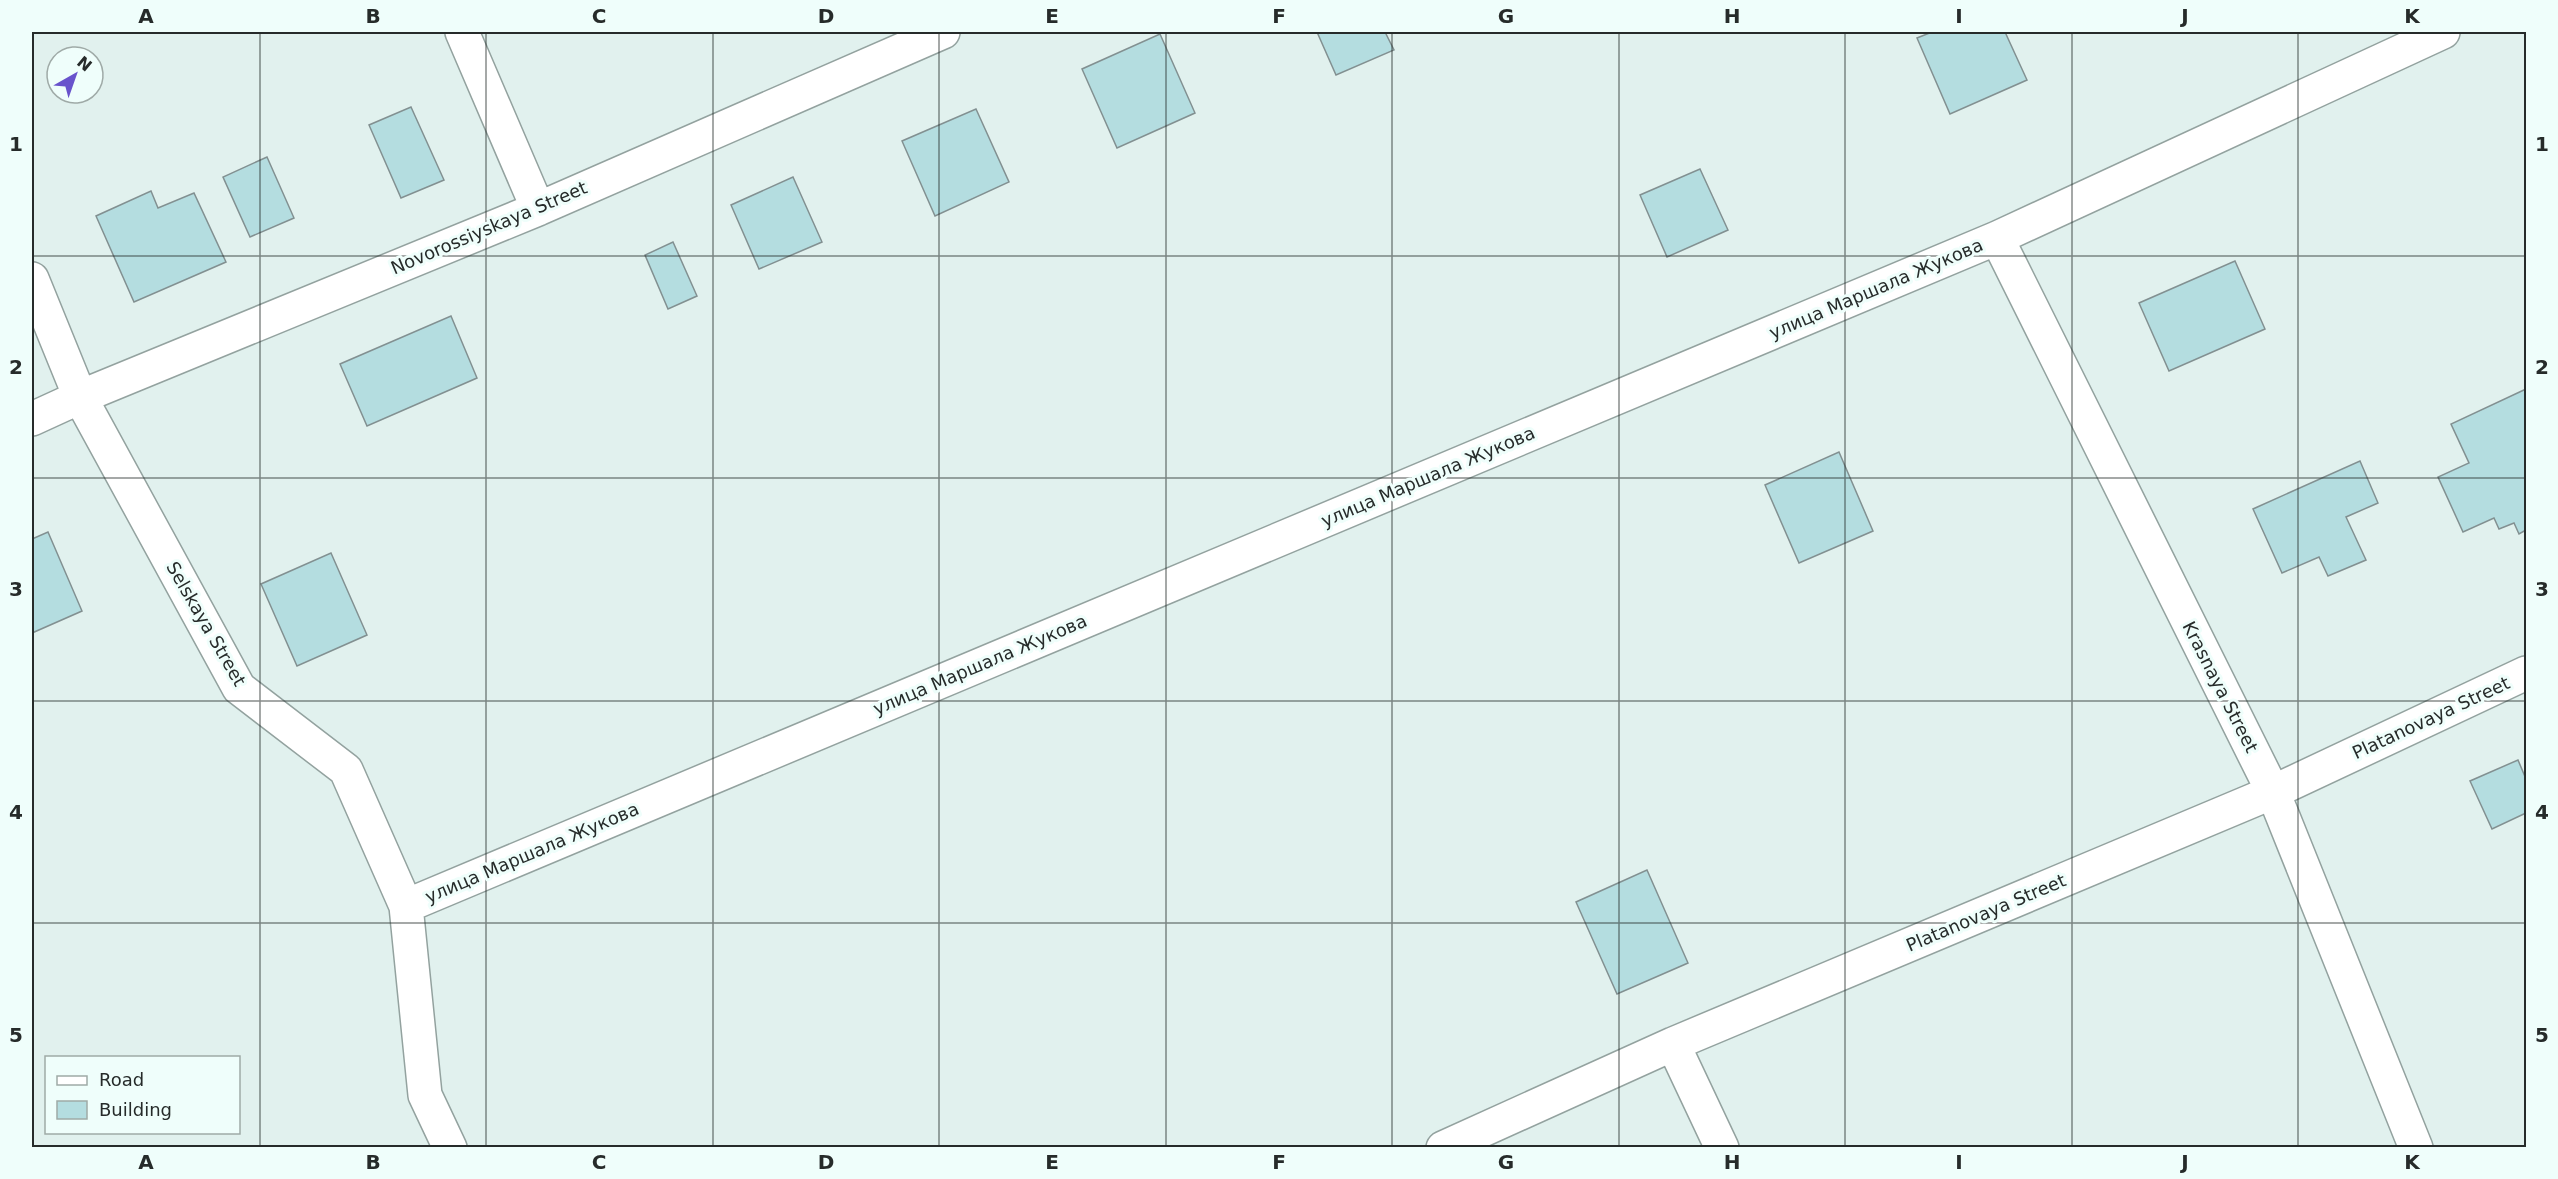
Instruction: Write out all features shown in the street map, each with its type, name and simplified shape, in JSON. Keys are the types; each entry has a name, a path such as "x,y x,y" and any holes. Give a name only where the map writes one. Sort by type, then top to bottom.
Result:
{"street":[{"path":"462,32 538,209"},
{"name":"Novorossiyskaya Street","path":"32,419 80,397 538,209 943,32"},
{"name":"улица Маршала Жукова","path":"406,906 1997,238 2443,32"},
{"name":"Krasnaya Street","path":"1997,238 2273,792 2416,1148"},
{"name":"Selskaya Street","path":"32,279 80,397 239,688 346,770 406,906 425,1095 450,1148"},
{"name":"Platanovaya Street","path":"1443,1148 1673,1044 2273,792 2526,673"},
{"path":"1673,1044 1722,1148"}],"building":[{"path":"1317,32 1385,32 1394,50 1336,75"},
{"path":"1932,32 2005,32 2027,80 1950,114 1917,38"},
{"path":"1160,34 1195,113 1117,148 1082,69"},
{"path":"411,107 444,180 401,198 369,125"},
{"path":"976,109 1009,182 935,216 902,141"},
{"path":"267,157 294,218 250,237 223,177"},
{"path":"1700,169 1728,230 1667,257 1640,195"},
{"path":"793,177 822,242 759,269 731,205"},
{"path":"151,191 158,208 194,193 226,262 134,302 96,216"},
{"path":"673,242 697,296 668,309 645,255"},
{"path":"2235,261 2265,329 2169,371 2139,303"},
{"path":"451,316 477,378 367,426 340,364"},
{"path":"2526,389 2526,530 2519,534 2514,523 2499,529 2494,518 2463,532 2438,477 2469,463 2451,424"},
{"path":"1839,452 1873,531 1799,563 1765,485"},
{"path":"2360,461 2378,503 2346,517 2366,560 2328,576 2319,557 2282,573 2253,509"},
{"path":"48,532 82,611 32,633 32,539"},
{"path":"331,553 367,635 297,666 261,584"},
{"path":"2518,760 2526,779 2526,813 2492,829 2470,781"},
{"path":"1647,870 1688,963 1617,994 1576,902"}]}
